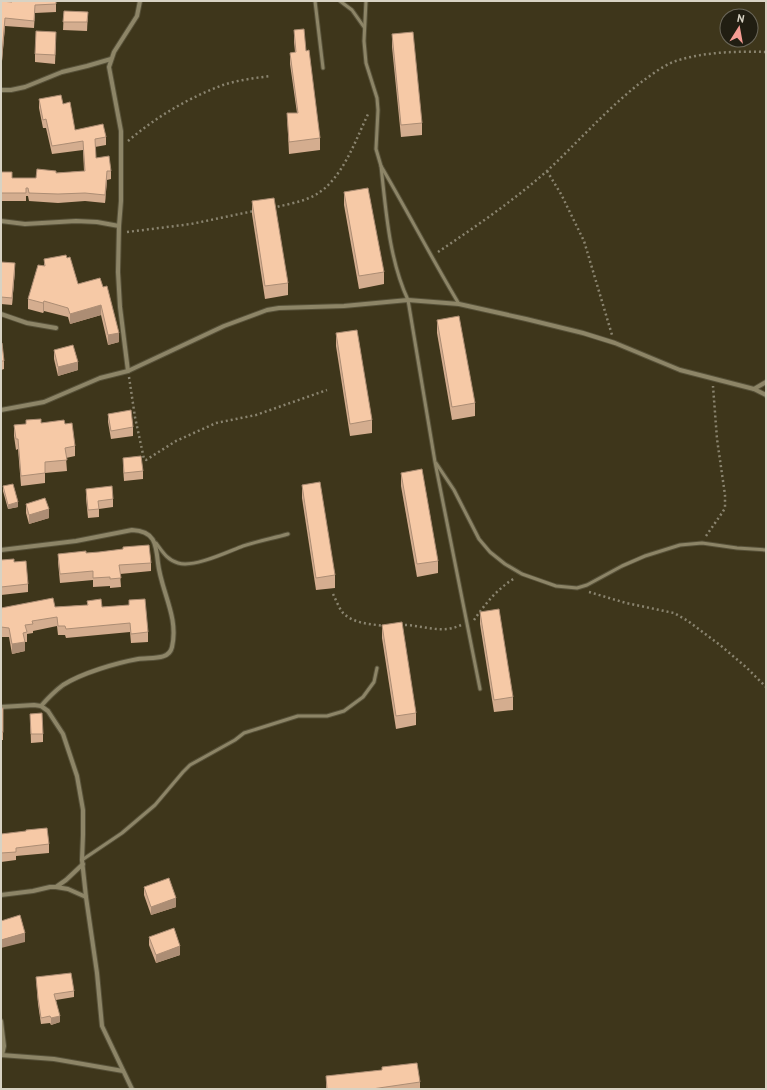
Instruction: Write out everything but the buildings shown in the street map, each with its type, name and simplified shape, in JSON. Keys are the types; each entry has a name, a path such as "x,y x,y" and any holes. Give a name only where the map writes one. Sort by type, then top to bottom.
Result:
{"street":[{"path":"128,371 120,307 118,272 118,234 121,201 122,146 121,131 109,68 111,59 137,16 140,1"},
{"path":"1,90 11,90 62,72 111,59"},
{"path":"1,221 25,224 76,221 97,222 119,226"},
{"path":"1,410 44,402 100,378 128,371 224,326 267,310 279,308 344,306 408,300 459,304 533,320 583,333 615,343 680,370 754,389 766,395"},
{"path":"1,314 27,323 56,328"},
{"path":"754,389 766,382"},
{"path":"1,550 76,541 132,530 147,533 156,543 160,579 172,614 173,641 172,648 169,653 164,657 139,659 115,664 87,674 64,684 41,706"},
{"path":"1,707 41,706 48,711 63,734 77,776 83,810 84,835 82,862 97,973 102,1026 132,1089"},
{"path":"56,887 66,880 82,862"},
{"path":"1,895 56,887 86,897"},
{"path":"1,1021 4,1046 2,1055 54,1059 123,1071"}],"lane":[{"path":"315,1 323,68"},
{"path":"340,1 352,10 364,28"},
{"path":"366,1 364,28 366,63 377,98 378,110 376,149 381,166 386,210 395,265 400,284 408,300 435,462 480,689"},
{"path":"381,166 418,229 431,256 459,304"},
{"path":"435,462 454,490 479,538 490,552 505,564 522,574 556,586 577,588 587,585 622,566 645,556 680,545 702,542 737,548 766,550"},
{"path":"156,543 167,557 176,563 185,565 210,559 245,546 288,534"},
{"path":"82,862 122,833 155,805 183,772 190,766 244,734 298,716 327,716 344,711 363,696 374,682 377,668"}],"path":[{"path":"431,256 515,198 547,171 620,99 672,62 730,51 766,52"},
{"path":"122,146 139,131 182,103 223,85 271,76"},
{"path":"266,209 299,202 316,195 327,186 340,170 356,142 377,98"},
{"path":"547,171 584,241 615,343"},
{"path":"118,234 191,224 259,210"},
{"path":"128,371 140,445 144,459 146,460 176,441 216,423 256,415 327,390"},
{"path":"702,542 725,508 725,495 717,439 712,379"},
{"path":"468,627 499,590 508,582 522,574"},
{"path":"577,588 626,603 674,613 688,621 720,645 747,668 766,687"},
{"path":"333,594 343,613 352,620 366,624 388,626"},
{"path":"394,626 408,625 449,630 467,622"}]}
